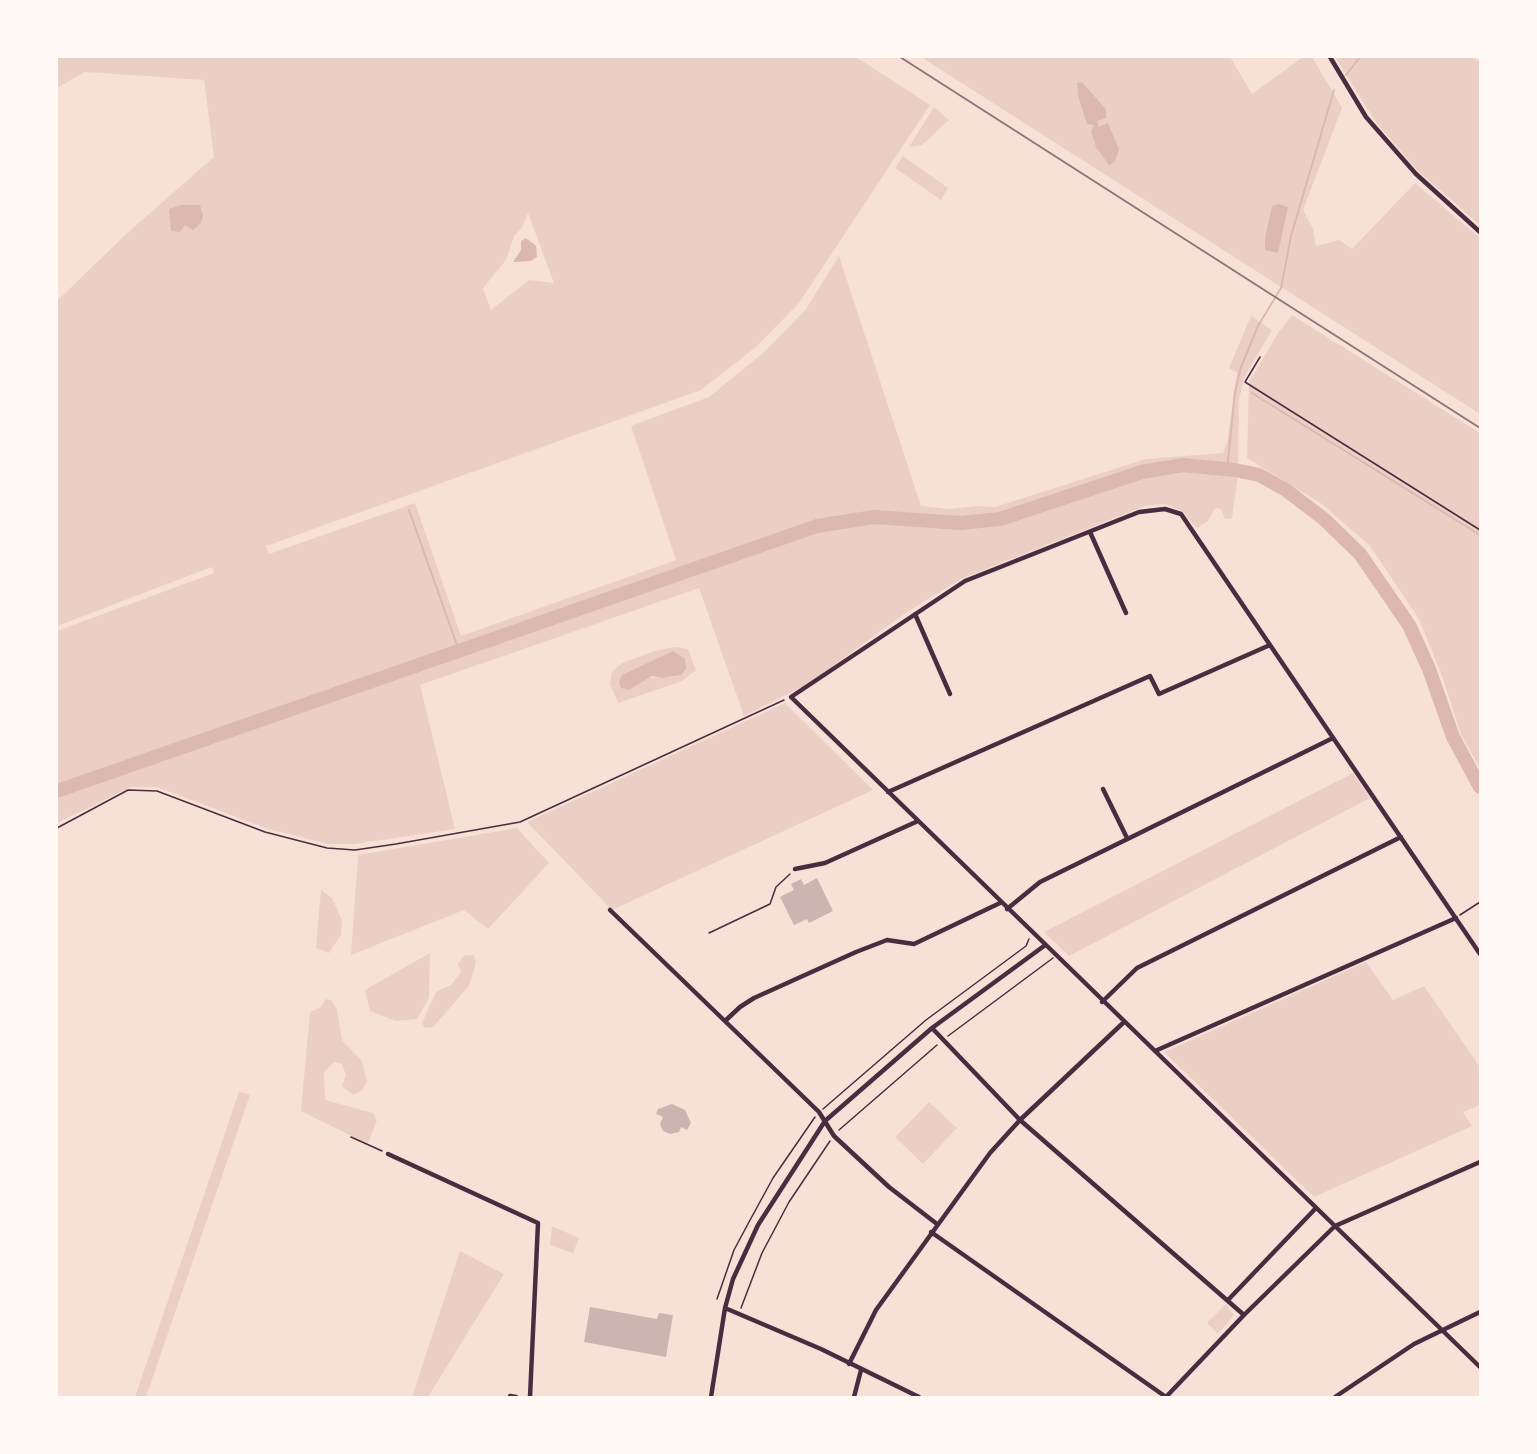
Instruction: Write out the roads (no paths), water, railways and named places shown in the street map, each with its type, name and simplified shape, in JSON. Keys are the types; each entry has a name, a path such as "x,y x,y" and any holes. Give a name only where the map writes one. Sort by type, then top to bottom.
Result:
{"street":[{"path":"1330,57 1373,125 1416,174 1480,232"},
{"path":"1480,954 1181,514 1165,509 1139,512 965,581 791,697 1123,1023 1177,1071 1480,1367"},
{"path":"1090,532 1126,613"},
{"path":"915,614 950,694"},
{"path":"888,792 1150,676 1159,694 1270,645"},
{"path":"1007,909 1040,882 1333,738"},
{"path":"1103,789 1127,838"},
{"path":"795,869 825,863 918,821"},
{"path":"1102,1002 1137,968 1401,837"},
{"path":"725,1022 740,1007 754,998 856,952 887,940 914,944 1000,903"},
{"path":"610,910 825,1121 834,1136 889,1187 937,1224"},
{"path":"1155,1051 1456,918"},
{"path":"711,1397 725,1308 733,1279 758,1225 825,1121 874,1075 932,1028 1044,946"},
{"path":"849,1364 876,1310 990,1153 1020,1120 1123,1023"},
{"path":"932,1028 1020,1120 1244,1315"},
{"path":"388,1154 538,1223 530,1397"},
{"path":"931,1233 1166,1397 1244,1315 1335,1227 1480,1161"},
{"path":"1228,1300 1316,1208"},
{"path":"725,1308 919,1397"},
{"path":"1335,1397 1395,1356 1441,1329 1480,1312"},
{"path":"854,1397 861,1370"},
{"path":"510,1396 516,1397"}],"waterway":[{"path":"1346,75 1360,57"},
{"path":"1227,470 1235,392 1241,367 1258,326 1281,288 1291,236 1334,90"},
{"path":"1252,393 1480,535"},
{"path":"57,791 817,526 874,517 961,523 1000,519 1142,472 1183,465 1235,470 1259,475 1286,490 1324,519 1360,554 1409,625 1429,669 1453,737 1480,787"},
{"path":"409,510 459,651"}],"railway":[{"path":"900,57 1480,428"}]}
